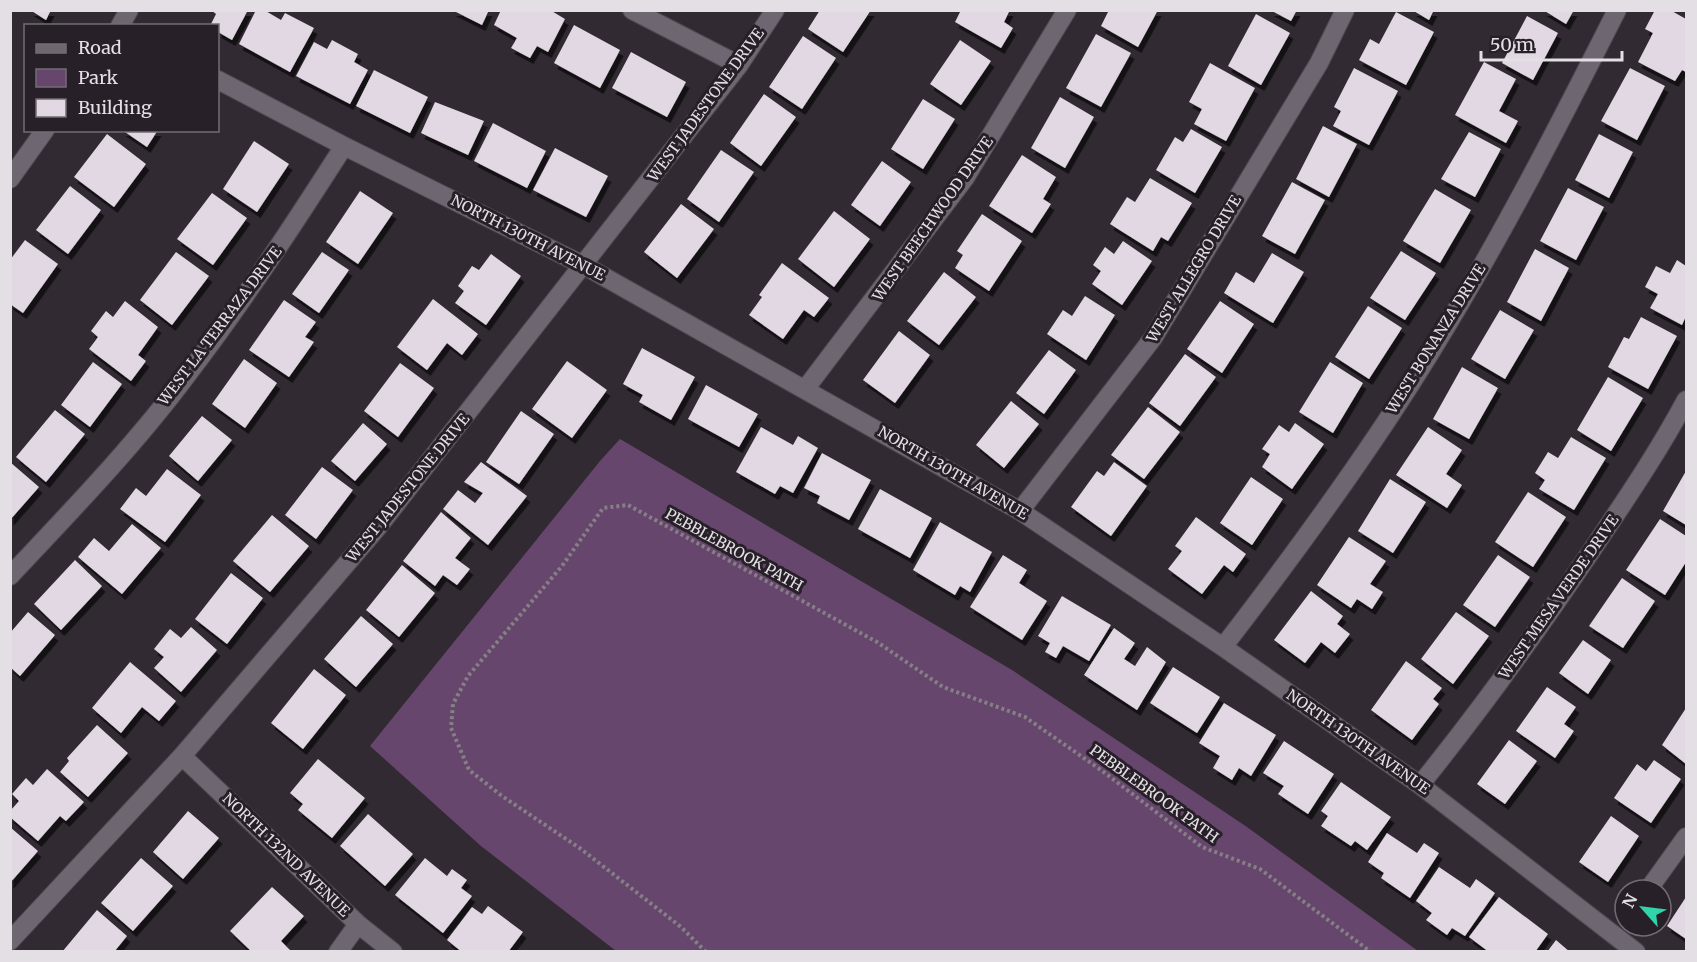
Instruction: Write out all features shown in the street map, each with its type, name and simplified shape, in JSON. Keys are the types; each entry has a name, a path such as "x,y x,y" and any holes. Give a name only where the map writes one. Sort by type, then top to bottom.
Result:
{"street":[{"path":"632,10 739,65"},
{"name":"WEST JADESTONE DRIVE","path":"10,941 182,756 378,527 585,266 739,65 775,10"},
{"name":"WEST BEECHWOOD DRIVE","path":"806,388 965,178 1067,10"},
{"name":"WEST ALLEGRO DRIVE","path":"1020,511 1154,338 1319,63 1345,10"},
{"name":"WEST BONANZA DRIVE","path":"1223,647 1295,554 1432,351 1492,249 1617,10"},
{"name":"NORTH 130TH AVENUE","path":"219,81 344,147 585,266 806,388 1020,511 1223,647 1613,923"},
{"path":"10,178 44,132"},
{"name":"WEST LA TERRAZA DRIVE","path":"10,576 91,489 187,376 281,244 344,147"},
{"name":"WEST MESA VERDE DRIVE","path":"1420,785 1480,711 1548,615 1622,506 1686,400"},
{"name":"NORTH 132ND AVENUE","path":"182,756 358,924 393,951"},
{"path":"1657,878 1686,837"},
{"path":"338,951 358,924"},
{"name":"NORTH 130TH AVENUE","path":"1627,938 1636,951"}],"path":[{"name":"PEBBLEBROOK PATH","path":"706,951 681,927 581,849 502,796 469,770 451,728 453,704 468,676 562,566 603,508 628,504 877,642 943,687 1025,717 1101,770 1202,847 1260,869 1371,951"}],"green space":[{"path":"620,439 1012,670 1247,827 1418,951 616,951 481,846 370,746"}],"building":[{"path":"30,10 51,10 46,20"},
{"path":"211,10 248,10 232,40 219,33 219,24 211,24 216,14"},
{"path":"256,10 264,10 281,20 285,13 314,28 290,72 239,44"},
{"path":"452,10 489,10 482,25"},
{"path":"501,10 550,10 565,19 548,52 537,46 530,58 511,48 517,38 494,25"},
{"path":"820,10 871,10 843,52 808,29"},
{"path":"961,10 1010,10 1004,22 1013,28 1001,48 955,22"},
{"path":"1109,10 1158,10 1138,47 1101,26"},
{"path":"1270,10 1297,10 1291,21"},
{"path":"1412,10 1434,10 1429,20"},
{"path":"1543,10 1574,10 1566,24"},
{"path":"1655,10 1670,10 1686,19 1686,72 1682,70 1675,81 1638,62 1653,33 1645,29"},
{"path":"1396,12 1434,32 1406,85 1359,60 1370,39 1379,44"},
{"path":"1256,14 1290,33 1261,85 1228,66"},
{"path":"1527,16 1558,33 1533,80 1502,63"},
{"path":"574,25 620,50 600,88 554,63"},
{"path":"1096,34 1131,53 1101,107 1066,88"},
{"path":"803,36 836,58 802,109 769,87"},
{"path":"332,40 358,54 354,62 368,70 350,104 296,76 314,42 327,49"},
{"path":"960,40 991,61 961,105 930,84"},
{"path":"631,52 686,82 667,117 612,88"},
{"path":"1484,62 1516,79 1499,111 1518,121 1506,143 1455,115"},
{"path":"1210,63 1255,88 1226,141 1194,124 1202,109 1189,102"},
{"path":"1354,68 1398,91 1369,145 1333,126 1341,111 1334,107"},
{"path":"1630,68 1665,86 1637,140 1601,121"},
{"path":"374,70 428,97 410,133 356,106"},
{"path":"764,94 796,117 761,166 730,143"},
{"path":"1060,97 1094,117 1065,168 1031,148"},
{"path":"923,99 955,119 923,169 891,149"},
{"path":"435,102 484,121 468,155 421,133"},
{"path":"493,123 546,151 527,188 474,161"},
{"path":"1323,126 1357,144 1329,197 1296,179"},
{"path":"1191,129 1222,147 1195,193 1156,170 1175,137 1183,142"},
{"path":"125,132 157,132 147,147"},
{"path":"1469,132 1501,149 1475,197 1441,179"},
{"path":"107,134 146,164 114,207 74,177"},
{"path":"1599,134 1633,152 1609,198 1575,180"},
{"path":"254,141 289,164 257,212 223,189"},
{"path":"555,148 608,176 586,217 533,190"},
{"path":"721,150 754,172 719,222 687,199"},
{"path":"1022,155 1056,177 1043,199 1051,204 1032,233 989,206"},
{"path":"882,161 911,182 880,226 851,205"},
{"path":"1150,178 1192,203 1168,241 1161,237 1153,251 1110,224 1127,197 1135,202"},
{"path":"1292,182 1325,200 1295,254 1262,236"},
{"path":"70,186 101,210 68,254 36,230"},
{"path":"1568,188 1604,207 1576,260 1540,241"},
{"path":"1435,189 1471,210 1440,263 1403,241"},
{"path":"360,191 393,213 358,264 326,242"},
{"path":"212,193 247,218 213,265 177,239"},
{"path":"681,204 714,229 677,278 644,252"},
{"path":"834,211 870,239 834,287 798,259"},
{"path":"982,214 1022,241 989,291 955,268 963,255 957,251"},
{"path":"25,240 58,264 23,313 10,304 10,260"},
{"path":"1123,241 1152,261 1122,305 1092,284 1101,271 1093,265 1105,247 1114,254"},
{"path":"1535,249 1569,268 1541,321 1507,302"},
{"path":"1401,251 1436,273 1405,320 1370,298"},
{"path":"176,252 209,276 172,325 140,300"},
{"path":"322,252 349,270 319,313 292,294"},
{"path":"1272,253 1304,272 1273,323 1224,293 1236,272 1254,283"},
{"path":"491,254 521,276 486,325 455,303 464,291 458,286 472,266 479,270"},
{"path":"1677,260 1686,266 1686,316 1682,325 1650,308 1658,294 1645,287 1656,266 1670,273"},
{"path":"782,263 829,298 814,317 804,310 783,339 749,315 762,297 759,295"},
{"path":"944,272 976,297 939,345 907,321"},
{"path":"1085,296 1115,315 1086,360 1047,334 1063,310 1072,316"},
{"path":"433,299 478,334 462,355 447,343 427,370 397,347"},
{"path":"284,300 316,322 305,337 314,342 289,377 249,350"},
{"path":"125,301 158,327 138,355 146,361 131,381 89,349 98,337 91,331 106,311 113,317"},
{"path":"1220,301 1254,324 1222,373 1187,349"},
{"path":"1368,306 1402,328 1369,379 1335,357"},
{"path":"1500,310 1534,330 1505,379 1471,359"},
{"path":"1641,317 1677,336 1648,389 1608,367 1624,337 1629,339"},
{"path":"899,331 930,355 895,403 863,380"},
{"path":"642,348 695,377 671,420 639,402 643,395 623,384"},
{"path":"1049,350 1076,370 1044,414 1016,393"},
{"path":"1185,354 1216,377 1180,426 1149,403"},
{"path":"244,359 277,383 245,428 212,404"},
{"path":"567,361 607,390 572,438 532,409"},
{"path":"93,362 122,384 90,427 61,405"},
{"path":"1330,362 1363,383 1333,433 1299,412"},
{"path":"400,363 434,388 398,437 364,411"},
{"path":"1462,367 1498,388 1469,439 1433,419"},
{"path":"1608,377 1643,398 1611,451 1577,430"},
{"path":"706,385 758,414 739,447 688,419"},
{"path":"1011,401 1039,424 1004,468 976,445"},
{"path":"1148,407 1180,432 1144,479 1111,455"},
{"path":"55,410 85,434 46,482 16,457"},
{"path":"521,411 554,434 519,484 486,462"},
{"path":"202,416 232,440 198,481 169,456"},
{"path":"363,423 387,444 355,481 331,461"},
{"path":"1295,423 1324,444 1292,489 1262,467 1270,454 1262,449 1279,425 1289,432"},
{"path":"761,427 793,445 798,436 818,448 793,493 780,486 775,494 736,472"},
{"path":"1428,427 1462,450 1446,474 1462,485 1447,508 1396,475"},
{"path":"1571,437 1606,458 1574,510 1539,489 1545,480 1535,473 1548,452 1558,458"},
{"path":"822,453 871,480 849,520 817,503 820,496 804,488"},
{"path":"10,462 39,487 10,520"},
{"path":"481,462 527,496 488,545 443,509 458,490 475,503 483,493 464,482"},
{"path":"1114,462 1147,486 1111,536 1071,507 1097,471 1104,476"},
{"path":"322,467 353,490 316,539 285,515"},
{"path":"167,469 201,495 165,542 120,509 136,488 146,496"},
{"path":"1686,471 1686,525 1663,511"},
{"path":"1251,477 1283,499 1252,545 1220,523"},
{"path":"1390,479 1426,502 1393,553 1358,531"},
{"path":"880,489 932,518 910,558 858,529"},
{"path":"1528,492 1566,517 1533,567 1495,542"},
{"path":"441,512 471,538 455,558 470,569 457,585 443,575 435,586 403,561"},
{"path":"272,515 309,546 270,592 233,561"},
{"path":"1196,517 1246,554 1233,572 1224,565 1202,594 1168,569 1182,551 1175,546"},
{"path":"1660,519 1686,536 1686,562 1665,595 1626,570"},
{"path":"940,522 992,552 970,592 960,586 955,595 913,570"},
{"path":"132,524 161,548 122,594 78,557 94,538 109,551"},
{"path":"1349,537 1386,561 1370,584 1383,592 1372,609 1357,599 1351,608 1317,585"},
{"path":"1003,555 1027,570 1019,583 1047,601 1022,640 970,607"},
{"path":"1498,555 1530,577 1495,627 1463,605"},
{"path":"75,560 102,586 61,630 34,604"},
{"path":"402,565 435,593 399,637 366,610"},
{"path":"231,573 263,598 227,644 195,619"},
{"path":"1622,578 1655,601 1623,648 1589,626"},
{"path":"1311,591 1343,616 1337,624 1350,634 1335,653 1321,642 1305,663 1274,640"},
{"path":"1062,596 1111,625 1089,661 1063,646 1056,658 1045,652 1050,643 1038,636"},
{"path":"28,612 55,635 20,676 10,667 10,633"},
{"path":"1456,612 1489,636 1453,684 1421,659"},
{"path":"361,616 393,644 356,687 324,659"},
{"path":"191,627 217,650 181,692 154,668 164,657 154,649 170,629 181,638"},
{"path":"1114,628 1135,643 1124,659 1135,666 1147,647 1166,662 1137,710 1084,675"},
{"path":"1583,640 1611,660 1588,694 1559,673"},
{"path":"1406,661 1442,688 1433,699 1439,704 1412,740 1371,710"},
{"path":"130,662 176,701 159,721 142,707 121,733 92,708"},
{"path":"1173,667 1220,697 1197,733 1150,703"},
{"path":"314,669 346,695 303,749 271,723"},
{"path":"1547,687 1576,707 1564,724 1574,731 1555,758 1516,731"},
{"path":"1224,703 1276,735 1251,776 1239,768 1232,780 1213,768 1220,756 1199,743"},
{"path":"1686,708 1686,764 1662,745"},
{"path":"97,725 128,753 88,797 60,772 69,761 67,758"},
{"path":"1509,740 1537,761 1505,804 1477,784"},
{"path":"1284,741 1334,774 1308,814 1278,794 1284,786 1263,773"},
{"path":"318,759 365,798 332,838 298,810 303,804 290,793"},
{"path":"1654,760 1681,779 1651,823 1614,798 1637,764 1646,771"},
{"path":"47,769 84,802 66,821 60,816 38,841 10,817 10,811 19,801 12,794 26,778 33,785"},
{"path":"1341,782 1391,817 1367,850 1355,841 1351,846 1321,826 1328,816 1321,811"},
{"path":"188,811 219,838 183,879 153,852"},
{"path":"368,814 413,854 385,886 340,846"},
{"path":"1611,816 1639,836 1608,882 1579,862"},
{"path":"10,827 38,851 10,883"},
{"path":"1387,833 1417,853 1424,843 1439,853 1410,898 1381,878 1384,873 1368,862"},
{"path":"141,858 173,886 133,931 101,903"},
{"path":"425,858 447,876 452,869 467,880 461,888 472,896 443,933 395,895"},
{"path":"1439,867 1470,888 1476,879 1495,893 1465,936 1452,928 1447,935 1426,920 1432,913 1416,901"},
{"path":"272,887 304,916 281,941 292,952 252,952 230,931"},
{"path":"1499,897 1548,934 1535,952 1489,952 1469,937"},
{"path":"1686,897 1686,939 1673,930 1673,917"},
{"path":"488,906 523,932 508,952 462,952 447,940 472,907 482,914"},
{"path":"97,910 127,936 114,952 62,952"},
{"path":"1556,940 1570,952 1547,952"}]}
